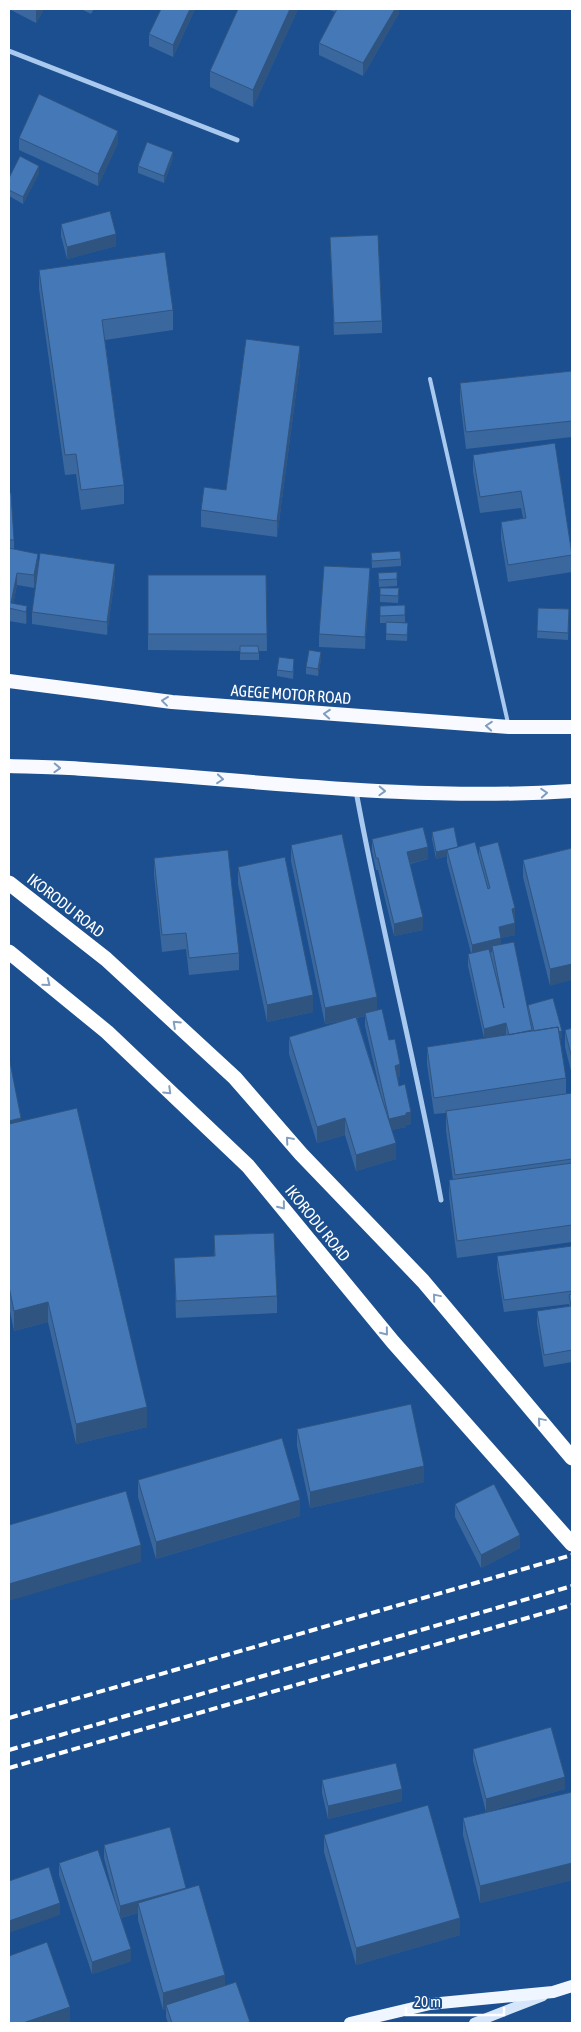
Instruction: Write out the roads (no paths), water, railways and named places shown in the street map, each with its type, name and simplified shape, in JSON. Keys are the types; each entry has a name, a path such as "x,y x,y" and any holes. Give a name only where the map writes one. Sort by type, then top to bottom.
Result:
{"highway":[{"name":"AGEGE MOTOR ROAD","path":"9,681 172,702 509,727 572,727"},
{"path":"9,766 83,768 356,790 515,795 572,791"},
{"name":"IKORODU ROAD","path":"9,882 106,959 235,1078 301,1154 423,1281 572,1458"},
{"name":"IKORODU ROAD","path":"9,952 107,1032 248,1166 393,1342 572,1544"}],"main road":[{"path":"474,2023 572,1986"},
{"path":"350,2023 430,2004 553,1992"}],"street":[{"path":"9,51 237,140"},
{"path":"356,790 367,853 425,1115 441,1200"}],"lane":[{"path":"430,379 509,727"}],"railway":[{"path":"9,1718 572,1555"},
{"path":"9,1750 572,1586"},
{"path":"9,1768 572,1605"}]}
